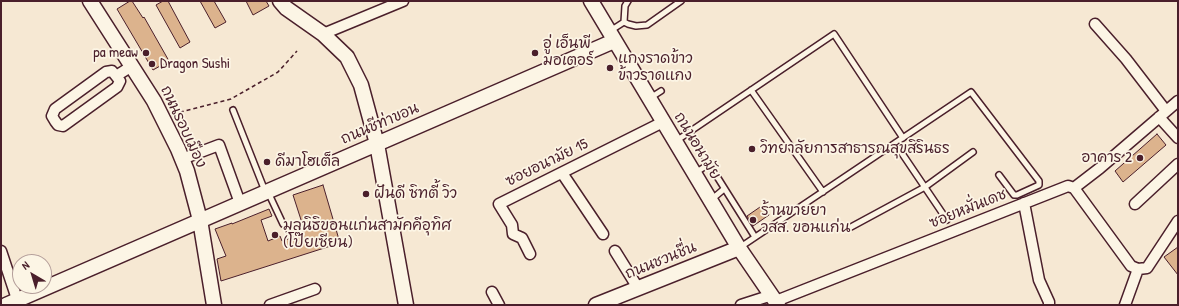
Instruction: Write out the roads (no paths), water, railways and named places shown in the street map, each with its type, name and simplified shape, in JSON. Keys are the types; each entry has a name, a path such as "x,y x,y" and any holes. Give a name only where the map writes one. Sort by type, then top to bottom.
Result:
{"street":[{"name":"ถนนรอบเมือง","path":"90,1 154,101 187,171 200,220 214,305"},
{"path":"280,1 286,8 323,34 347,57 361,85 377,144 406,305"},
{"path":"323,34 402,1"},
{"name":"ถนนอนามัย","path":"591,1 739,248 776,300"},
{"path":"1095,24 1126,59 1178,138"},
{"name":"ถนนชีท่าขอน","path":"14,303 266,191 377,144 612,36"},
{"path":"116,76 132,66"},
{"path":"112,71 116,76 120,81 117,87 63,126 58,125 52,116 52,112 55,109 106,72 112,71"},
{"path":"1178,101 1100,168 1074,188 1131,266 1138,269 1147,268 1178,222"},
{"name":"ซอยอนามัย 15","path":"530,254 522,238 513,234 512,225 499,204 663,122"},
{"path":"182,159 219,145 240,203"},
{"path":"1136,204 1178,164"},
{"path":"562,173 603,234"},
{"name":"ซอยหมั่นเดช","path":"741,305 776,300 1068,186 1074,188"},
{"path":"1024,203 1039,280 1049,305"},
{"name":"ถนนชวนชื่น","path":"596,305 739,248"},
{"path":"1,250 14,303"},
{"path":"615,251 638,288"},
{"path":"1124,305 1138,269"},
{"path":"270,305 315,289"},
{"path":"492,292 498,305"}],"lane":[{"path":"612,36 624,22 625,6 628,1"},
{"path":"624,22 636,26 647,25 681,1"},
{"path":"675,141 834,34 903,138"},
{"path":"751,90 823,192"},
{"path":"649,98 661,91"},
{"path":"739,248 971,92 1039,181 1039,185 1014,195 999,175"},
{"path":"233,110 266,191 283,224"},
{"path":"689,132 755,236"},
{"path":"895,143 947,220"},
{"path":"851,227 925,187 973,152"},
{"path":"694,174 709,164"},
{"path":"710,200 724,189"}],"place":[{"name":"pa meaw","path":"146,53"},
{"name":"อู่ เอ็นพี มอเตอร์","path":"535,53"},
{"name":"Dragon Sushi","path":"152,64"},
{"name":"แกงราดข้าว ข้าวราดแกง","path":"610,68"},
{"name":"วิทยาลัยการสาธารณสุขสิรินธร","path":"752,149"},
{"name":"อาคาร 2","path":"1140,158"},
{"name":"ดีมาโฮเต็ล","path":"267,162"},
{"name":"ฝันดี ซิทตี้ วิว","path":"366,194"},
{"name":"ร้านขายยา วสส. ขอนแก่น","path":"753,220"},
{"name":"มูลนิธิขอนแก่นสามัคคีอุทิศ (โป๊ยเซียน)","path":"275,235"}]}
